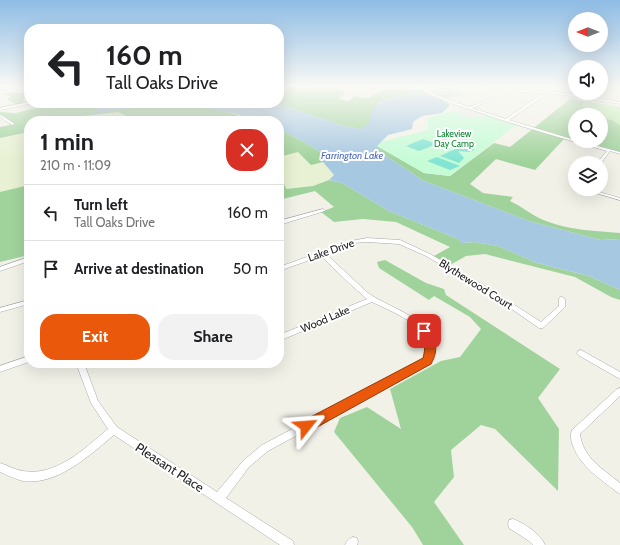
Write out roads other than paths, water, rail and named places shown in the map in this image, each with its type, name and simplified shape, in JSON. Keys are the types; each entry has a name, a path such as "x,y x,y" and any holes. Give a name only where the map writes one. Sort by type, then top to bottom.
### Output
{"street":[{"path":"479,111 568,139"},
{"path":"506,121 519,111"},
{"path":"1,118 13,124"},
{"path":"601,148 620,153"},
{"path":"604,156 609,150"},
{"path":"608,196 620,199"},
{"path":"284,222 323,210"},
{"name":"Lake Drive","path":"284,267 353,242 367,240 400,242 408,246"},
{"name":"Blythewood Court","path":"408,246 428,255 483,286 541,326 562,307 562,299"},
{"path":"219,498 246,464 265,448 427,361 431,350 430,340 424,331 412,321 372,299 322,253"},
{"path":"0,269 24,261"},
{"name":"Wood Lake","path":"284,336 372,299"},
{"path":"0,310 24,303"},
{"path":"582,353 620,376"},
{"path":"0,369 24,361"},
{"name":"Pleasant Place","path":"82,368 95,403 114,430 289,545"},
{"path":"620,391 575,433 576,444 582,456 620,489"},
{"path":"0,467 22,476 45,475 65,467 76,460 114,430"},
{"path":"513,524 533,537 540,545"}],"water":[{"path":"94,111 107,111 90,114"},
{"name":"Farrington Lake","path":"224,111 300,111 344,126 360,129 370,123 371,111 444,111 442,113 422,116 413,122 412,129 388,135 377,146 380,152 424,181 532,222 601,240 620,239 620,290 589,276 537,263 498,246 475,242 461,243 458,239 389,211 342,183 329,180 334,175 323,162 322,153 284,132 284,116 241,116"}],"park label":[{"name":"Lakeview Day Camp","path":"454,140"}]}
